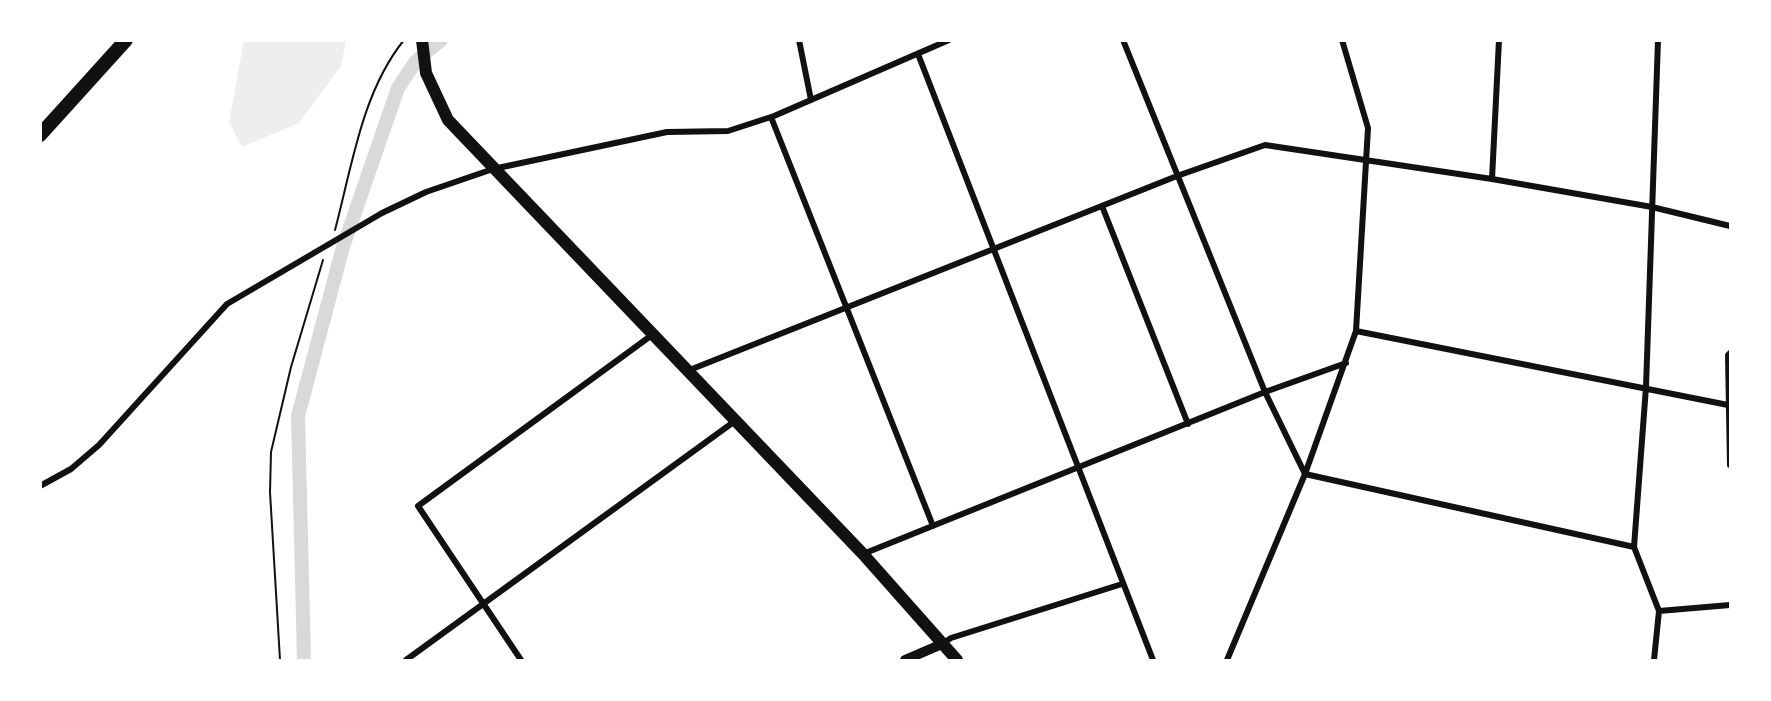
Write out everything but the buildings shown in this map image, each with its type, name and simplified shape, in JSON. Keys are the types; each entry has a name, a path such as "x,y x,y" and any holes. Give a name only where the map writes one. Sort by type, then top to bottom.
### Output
{"highway":[{"path":"40,135 126,40"}],"main road":[{"path":"422,40 426,73 448,120 863,554 957,660"}],"street":[{"path":"800,40 811,100"},
{"path":"40,486 71,469 99,445 227,304 382,213 426,192 493,169 667,132 728,131 771,117 949,40"},
{"path":"1123,40 1265,392 1305,474"},
{"path":"1227,660 1305,474 1356,331 1368,159 1368,128 1342,40"},
{"path":"1492,179 1498,40"},
{"path":"1654,660 1659,611 1634,548 1646,387 1658,40"},
{"path":"918,54 1153,660"},
{"path":"771,117 933,526"},
{"path":"687,371 1177,176 1265,145 1492,179 1652,207 1731,226"},
{"path":"1102,206 1188,424"},
{"path":"1356,331 1728,405"},
{"path":"520,660 481,605 418,506 651,334"},
{"path":"1731,353 1728,355 1731,465"},
{"path":"863,554 1265,392 1346,363"},
{"path":"406,660 735,421"},
{"path":"1305,474 1634,548"},
{"path":"905,660 951,638 1122,584"},
{"path":"1659,611 1731,604"}],"path":[{"path":"280,660 270,492 271,452 318,271 335,241 366,113 385,67 404,40"}],"shaded area":[{"path":"244,41 346,41 341,66 299,123 242,147 229,122"}],"waterway":[{"path":"304,660 298,416 343,247 398,88 416,61 441,40"}]}
